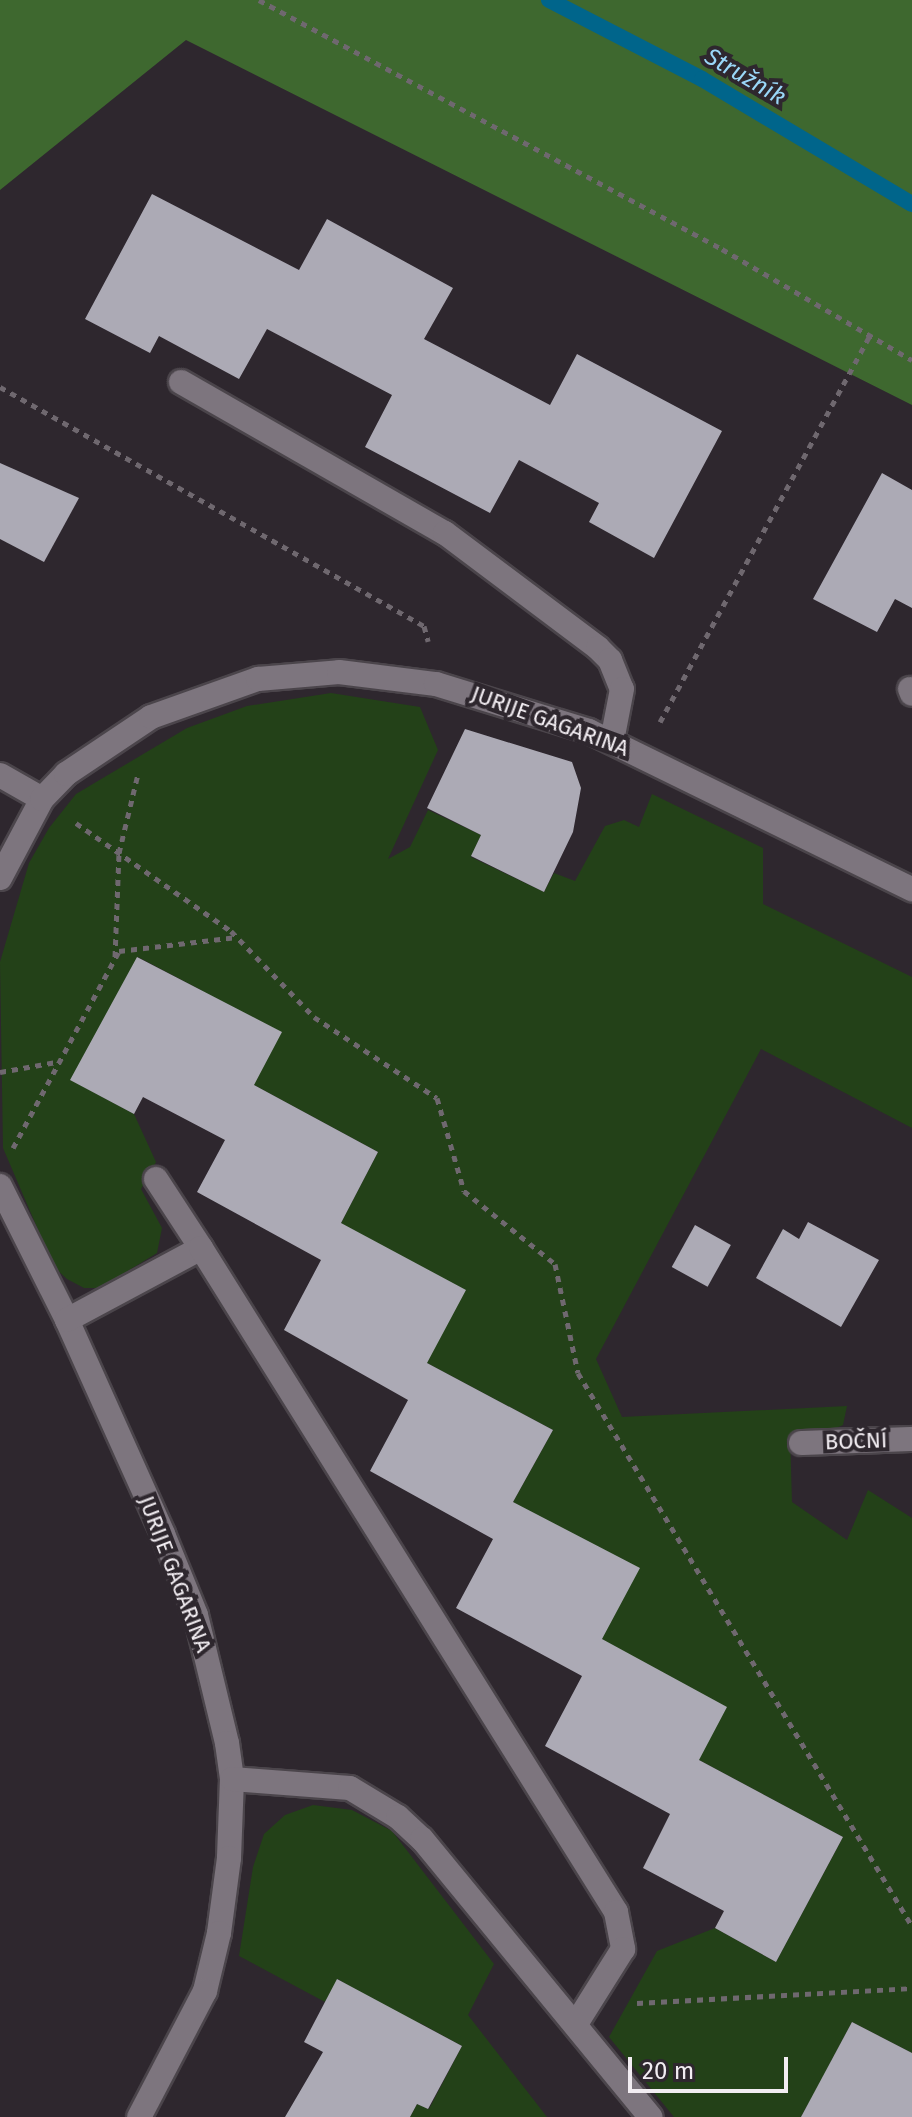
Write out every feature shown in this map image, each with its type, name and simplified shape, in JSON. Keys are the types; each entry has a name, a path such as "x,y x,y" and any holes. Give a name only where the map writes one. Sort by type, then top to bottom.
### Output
{"street":[{"path":"181,382 445,533 598,648 610,660 622,689 612,741"},
{"name":"JURIJE GAGARINA","path":"0,878 42,799 66,774 151,717 225,687 295,673 436,684 527,708 643,755 912,889"},
{"path":"0,775 42,799"},
{"path":"156,1179 616,1912 623,1949 580,2029"},
{"name":"JURIJE GAGARINA","path":"0,1186 67,1320 196,1615 232,1779 225,1888 205,1991 139,2117"},
{"path":"67,1320 201,1248"},
{"name":"BOČNÍ","path":"801,1443 912,1439"},
{"path":"232,1779 350,1788 398,1817 422,1839 650,2117"}],"path":[{"path":"259,0 722,249 912,360"},
{"path":"643,755 870,335"},
{"path":"0,387 424,626 436,684"},
{"path":"115,958 119,853 151,717"},
{"path":"42,799 237,937 314,1017 437,1098 464,1191 555,1264 578,1373 912,1926"},
{"path":"7,1160 119,951 237,937"},
{"path":"0,1072 57,1062"},
{"path":"580,2029 627,2004 912,1988"}],"green space":[{"path":"0,0 912,0 912,405 186,40 0,190"},
{"path":"331,693 420,707 438,750 388,859 410,847 428,810 481,835 471,857 544,892 554,873 575,881 605,826 624,820 639,827 652,794 763,848 763,904 912,977 912,1128 761,1049 596,1359 622,1417 847,1406 843,1425 825,1433 790,1434 792,1502 847,1540 868,1490 912,1518 912,2053 852,2022 829,2065 815,2107 808,2104 801,2117 674,2117 609,2037 657,1951 715,1928 776,1962 843,1837 699,1760 602,1639 513,1502 553,1430 427,1363 341,1223 378,1152 254,1085 201,990 138,957 71,1080 134,1114 156,1162 141,1189 162,1228 157,1253 100,1288 84,1288 67,1279 54,1267 3,1148 0,962 29,863 49,828 76,794 187,728 247,706"},
{"path":"313,1805 352,1810 392,1831 494,1964 468,2015 547,2117 410,2117 417,2104 429,2109 462,2046 420,2023 416,2029 338,1979 325,2002 239,1956 253,1867 264,1834 285,1815"}],"building":[{"path":"152,194 299,270 327,219 453,288 424,339 550,405 577,354 722,431 654,558 589,522 599,503 519,460 490,513 365,447 392,395 267,329 239,379 159,336 150,353 85,319"},
{"path":"0,463 79,498 44,562 0,539"},
{"path":"882,473 912,490 912,608 895,599 877,632 813,599"},
{"path":"465,729 572,762 581,788 573,832 544,892 471,856 481,835 427,808"},
{"path":"137,957 282,1032 254,1085 378,1152 341,1223 466,1290 427,1363 553,1430 513,1502 640,1568 602,1639 727,1707 699,1760 843,1837 776,1962 715,1928 724,1911 643,1868 670,1814 545,1746 582,1676 456,1608 493,1539 370,1471 408,1400 284,1330 321,1260 197,1192 225,1140 143,1097 134,1114 70,1080"},
{"path":"808,1222 879,1260 841,1327 756,1278 783,1229 799,1239"},
{"path":"695,1225 731,1245 708,1287 672,1267"},
{"path":"337,1979 462,2046 428,2109 417,2104 410,2117 285,2117 323,2052 304,2042"},
{"path":"852,2022 912,2053 912,2117 801,2117"}],"waterway":[{"name":"Stružník","path":"549,0 702,79 912,204"}]}
